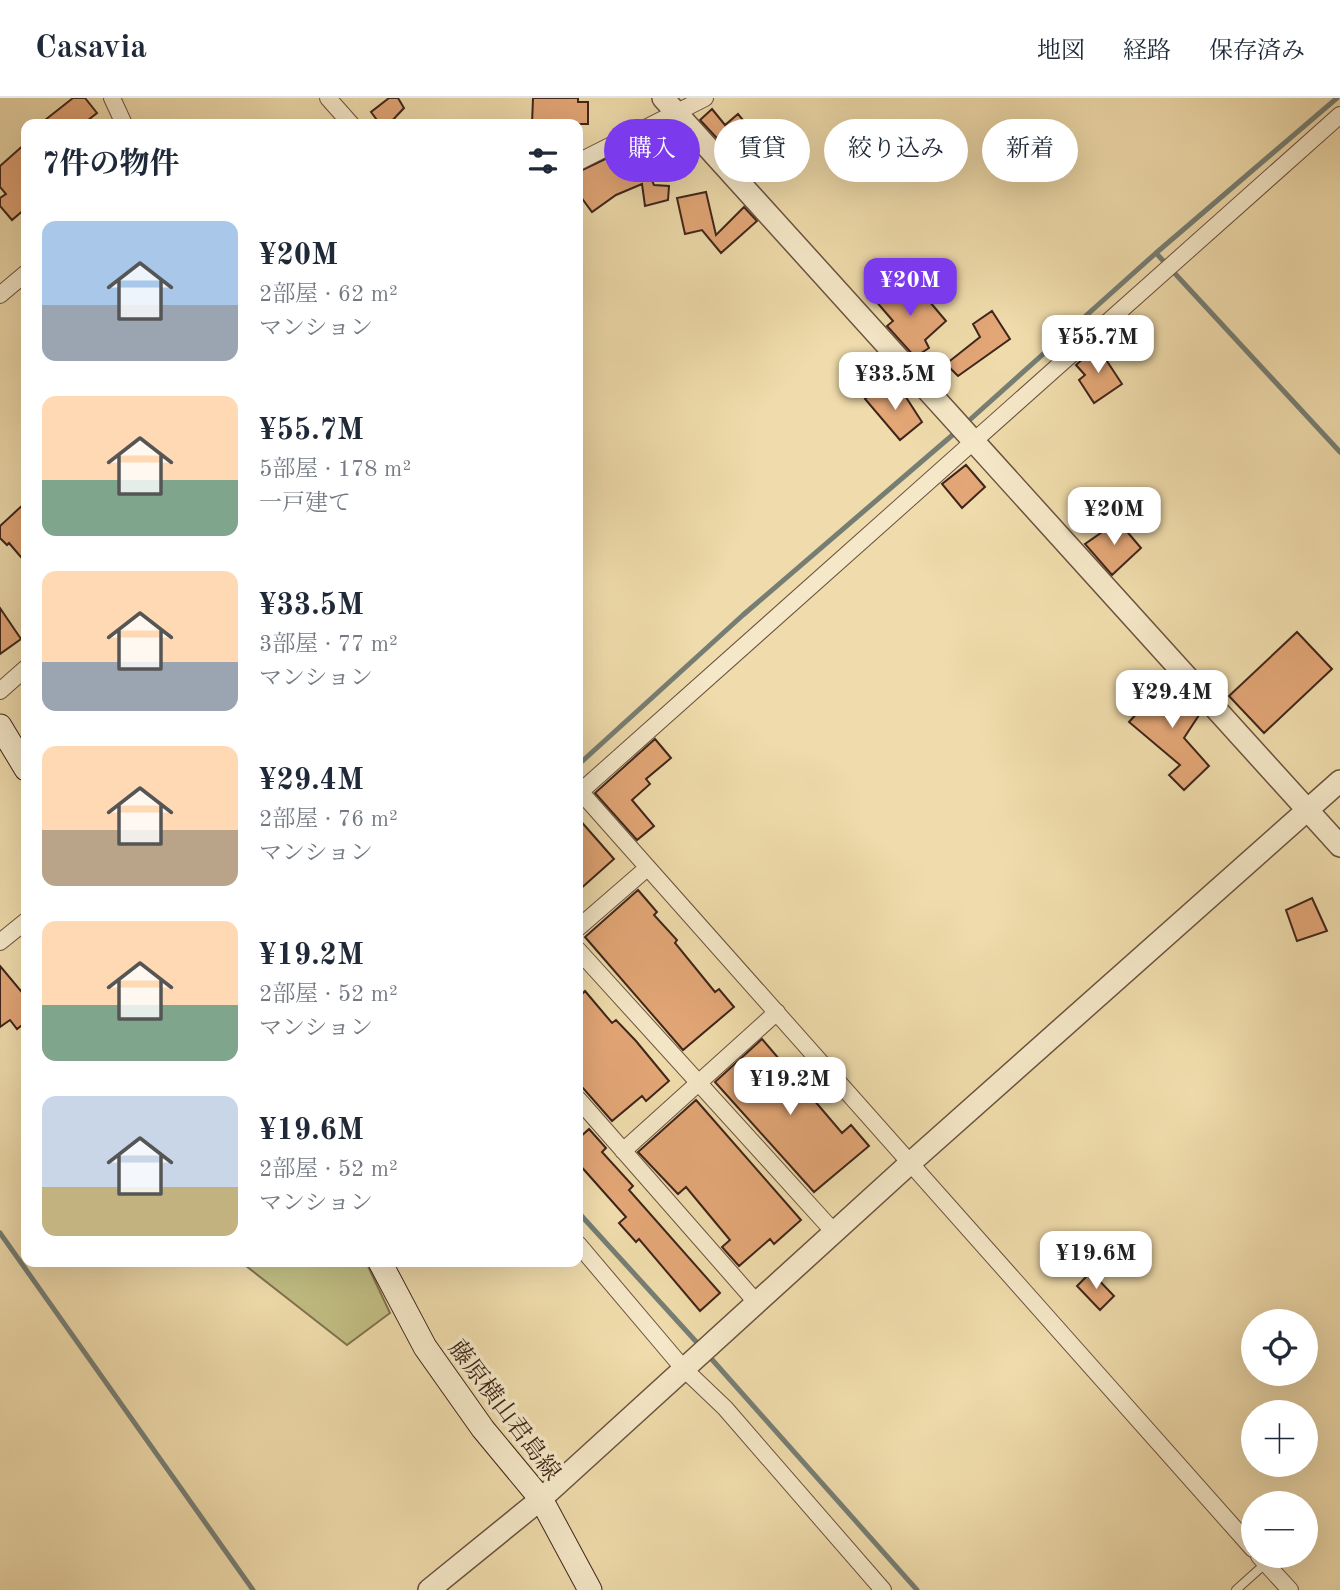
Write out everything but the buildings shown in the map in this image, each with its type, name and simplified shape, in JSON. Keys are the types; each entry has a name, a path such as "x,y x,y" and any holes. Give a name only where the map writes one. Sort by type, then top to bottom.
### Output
{"main road":[{"path":"0,726 21,761"},
{"name":"藤原横山君島線","path":"383,1267 425,1347 483,1429 541,1499 590,1590"}],"street":[{"path":"112,98 122,119"},
{"path":"328,98 347,119"},
{"path":"583,159 669,107 705,98"},
{"path":"669,107 1340,846"},
{"path":"583,787 1340,116"},
{"path":"0,295 21,277"},
{"path":"0,691 21,672"},
{"path":"429,1590 541,1499 908,1165 1340,781"},
{"path":"583,796 777,1012 908,1165 1241,1536"},
{"path":"583,924 646,869"},
{"path":"0,942 21,925"},
{"path":"583,956 834,1232"},
{"path":"623,1151 777,1012"},
{"path":"583,1105 756,1302"},
{"path":"583,1250 683,1368 725,1408 883,1590"},
{"path":"1271,1568 1290,1590"}],"lane":[{"path":"1236,1590 1255,1568"}],"shaded area":[{"path":"247,1267 368,1267 390,1313 347,1345"}],"waterway":[{"path":"1337,98 1156,253 1340,452"},
{"path":"964,425 1156,253"},
{"path":"583,760 743,615 956,432"},
{"path":"583,1217 701,1347"},
{"path":"0,1233 21,1263"},
{"path":"24,1267 253,1590"},
{"path":"708,1355 917,1590"}]}
